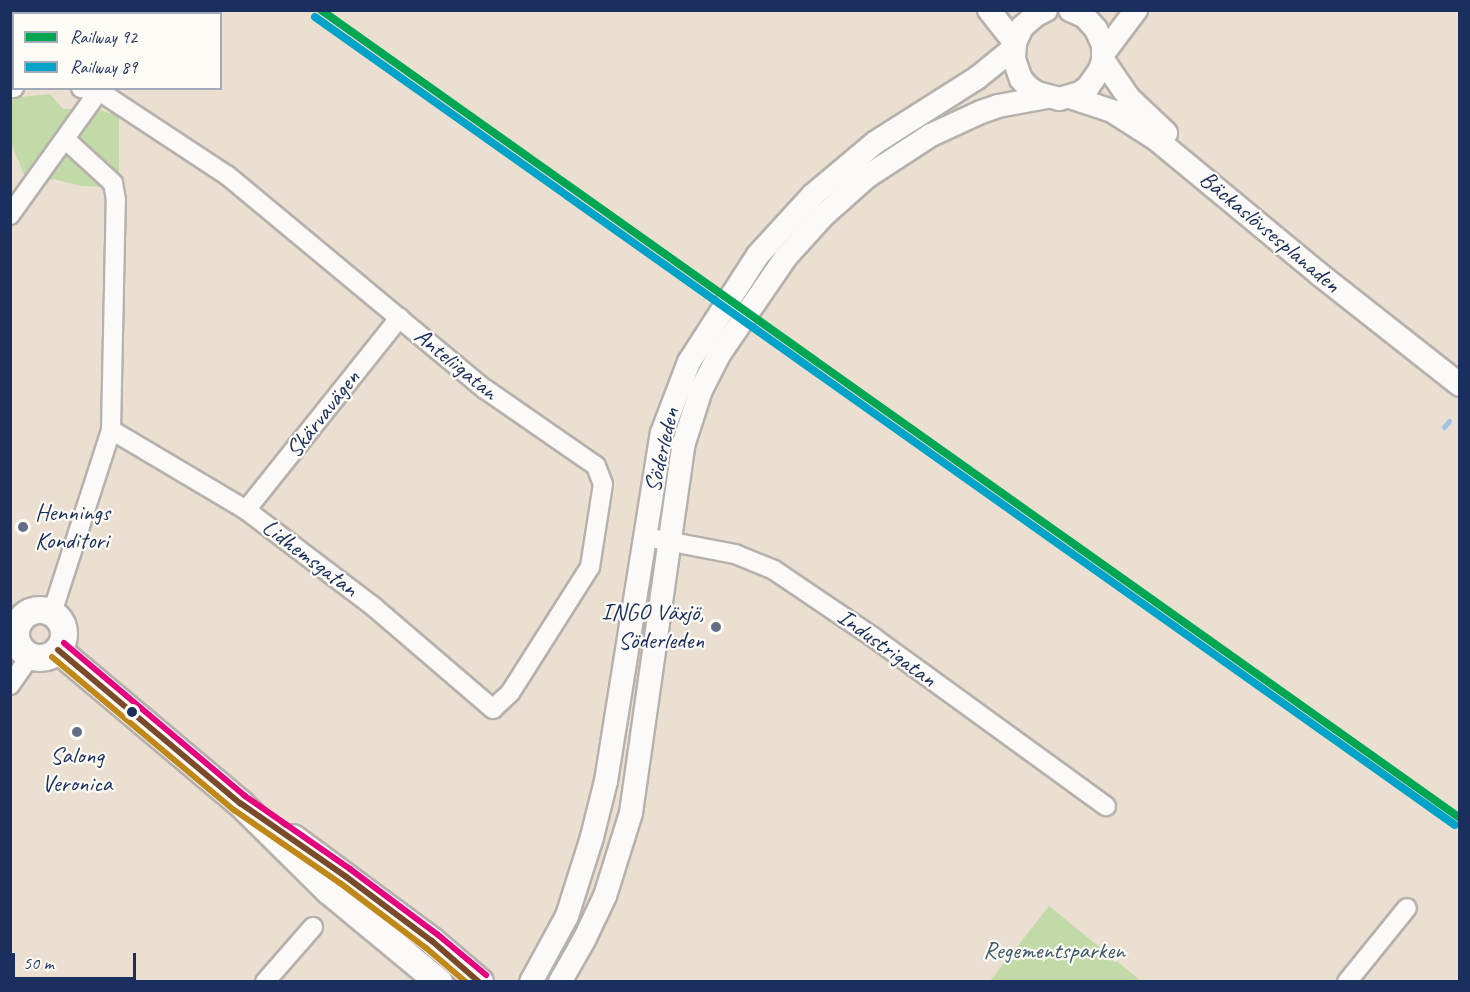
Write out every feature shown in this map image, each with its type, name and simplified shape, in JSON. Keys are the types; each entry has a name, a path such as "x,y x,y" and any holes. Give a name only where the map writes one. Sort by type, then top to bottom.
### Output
{"main road":[{"path":"35,610 52,613 59,618 64,630 64,637 58,650 44,658 30,656 24,652 16,639 16,614 35,610"},
{"path":"58,650 240,803 329,891 439,981"},
{"path":"240,803 274,824 415,928 480,981"}],"street":[{"path":"989,10 1014,45 1016,69 1028,87"},
{"path":"1077,13 1095,16 1107,10"},
{"path":"1070,97 1080,93 1095,79 1103,57 1136,10"},
{"name":"Söderleden","path":"531,981 567,916 592,837 606,781 662,433 678,387 698,345 758,255 813,195 855,158 894,129 977,78 1014,45 1022,27 1044,11"},
{"path":"1077,13 1096,29 1103,57"},
{"name":"Bäckaslövsesplanaden","path":"1103,57 1130,98 1171,137 1383,310 1460,368"},
{"name":"Söderleden","path":"560,981 584,940 604,896 631,813 677,475 688,426 709,372 770,277 824,216 868,176 931,135 975,100 1009,88 1028,87 1047,97"},
{"path":"10,214 65,139 94,90"},
{"name":"Anteliigatan","path":"94,90 228,176 494,396 596,466 603,484 590,567 510,693 493,709"},
{"name":"Söderleden","path":"931,135 998,106 1047,97 1070,97"},
{"name":"Bäckaslövsesplanaden","path":"1070,97 1112,111 1156,139 1327,281 1460,385"},
{"path":"52,613 111,430 117,200 113,183 65,139"},
{"name":"Skärvavägen","path":"246,510 399,318"},
{"name":"Lidhemsgatan","path":"111,430 246,510 374,607 493,709"},
{"name":"Industrigatan","path":"646,537 735,554 774,570 873,637 1106,806"},
{"path":"10,685 30,656"},
{"path":"1347,981 1407,908"},
{"path":"265,981 313,927"}],"green space":[{"path":"50,94 63,109 96,109 119,116 119,178 105,187 81,186 54,179 28,184 11,143 10,98"},
{"name":"Regementsparken","path":"1049,906 1141,981 990,981"}],"waterway":[{"path":"1444,427 1449,421"}],"rail line":[{"name":"92","path":"321,10 1460,818"},
{"name":"89","path":"315,17 1455,825"}],"transit line":[{"path":"64,643 245,796 350,869 437,934 486,975"},
{"path":"58,650 240,803 345,876 432,941 479,982"},
{"path":"52,657 234,810 340,883 426,948 466,982"}],"place":[{"name":"Hennings Konditori","path":"23,527"},
{"name":"INGO Växjö, Söderleden","path":"716,627"},
{"name":"Salong Veronica","path":"77,732"}]}
